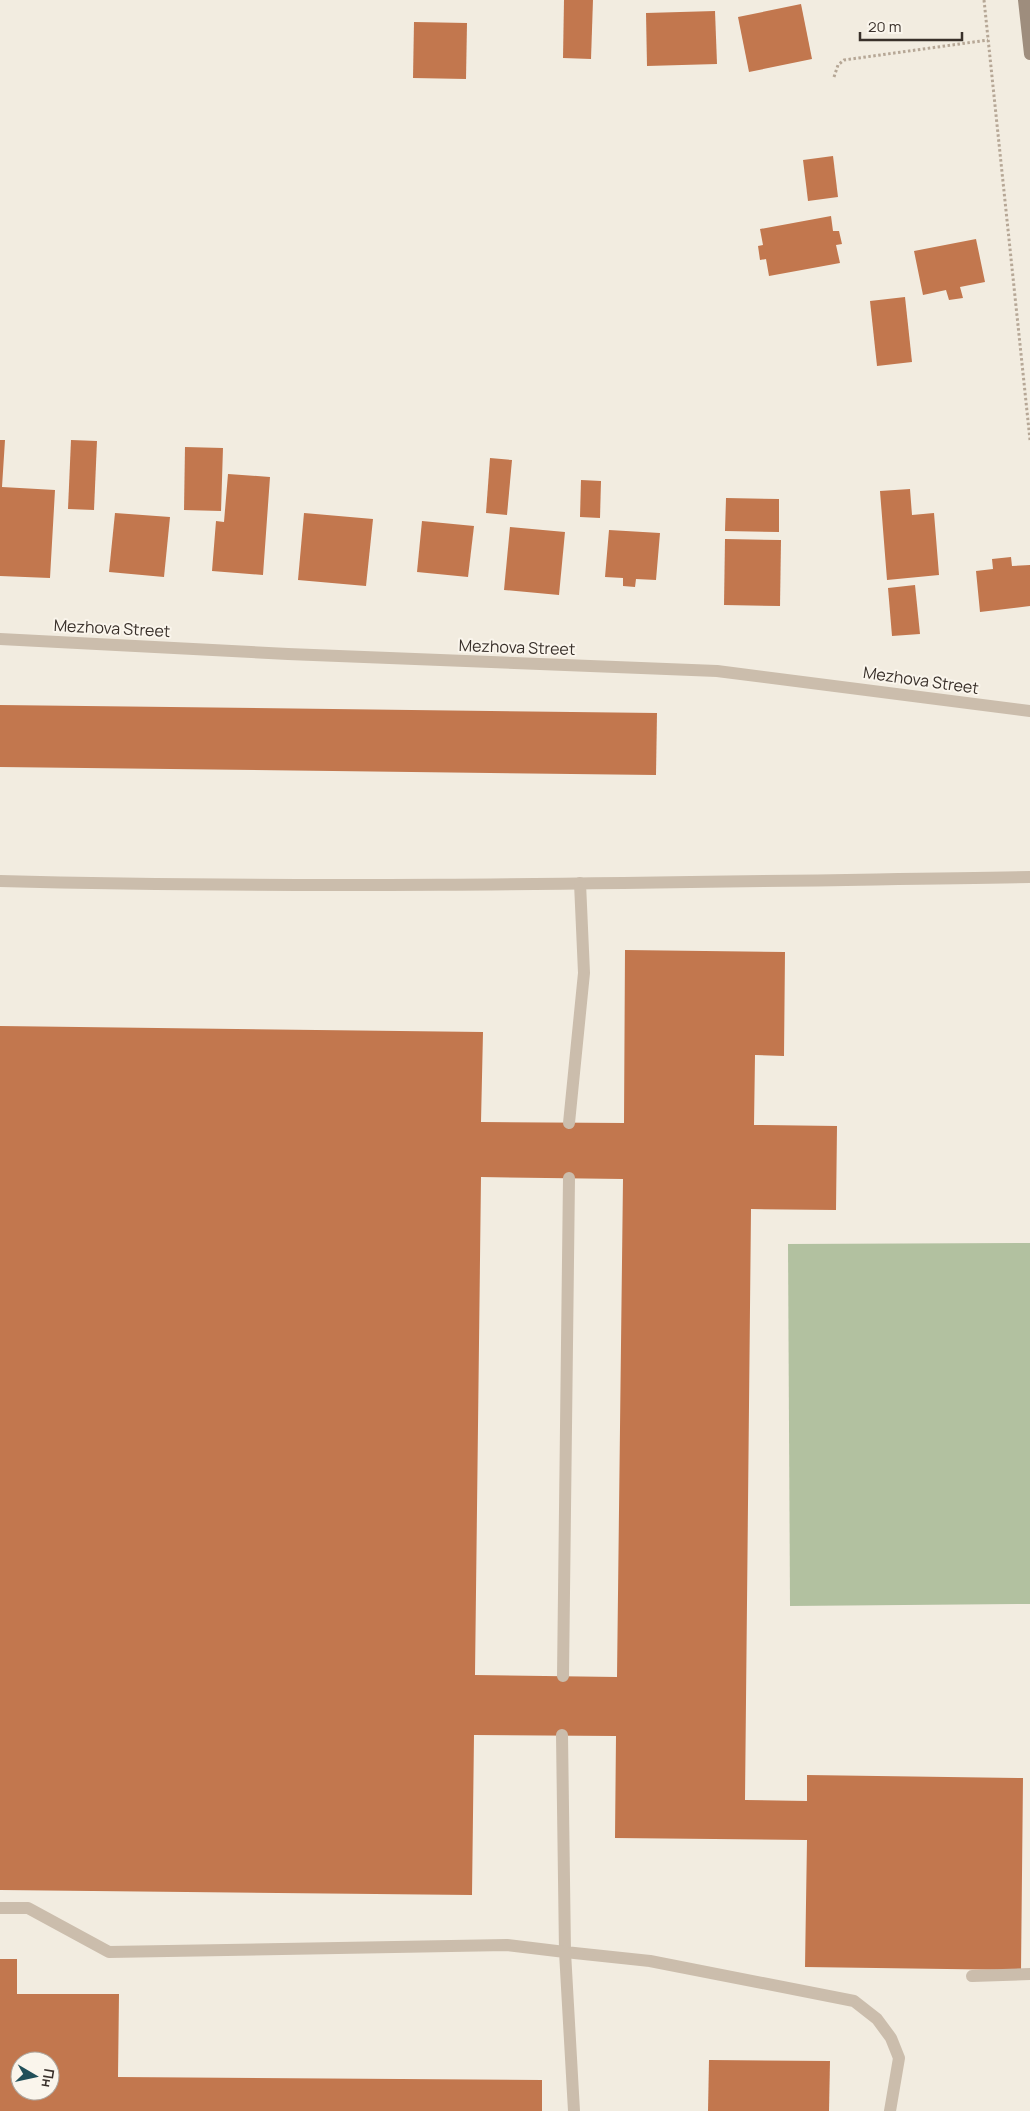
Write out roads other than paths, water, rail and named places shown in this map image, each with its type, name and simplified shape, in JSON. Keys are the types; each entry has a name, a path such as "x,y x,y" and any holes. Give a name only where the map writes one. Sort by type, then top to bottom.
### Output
{"street":[{"path":"1024,0 1030,54"},
{"name":"Mezhova Street","path":"0,639 288,654 717,671 1030,711"},
{"path":"0,881 106,884 469,886 1030,877"},
{"path":"569,1123 584,972 580,883"},
{"path":"563,1676 568,1178"},
{"path":"562,1735 566,1952 574,2111"},
{"path":"0,1908 28,1908 109,1952 507,1945 650,1961 854,2002 877,2019 891,2038 899,2058 890,2111"},
{"path":"972,1976 1030,1974"}]}
